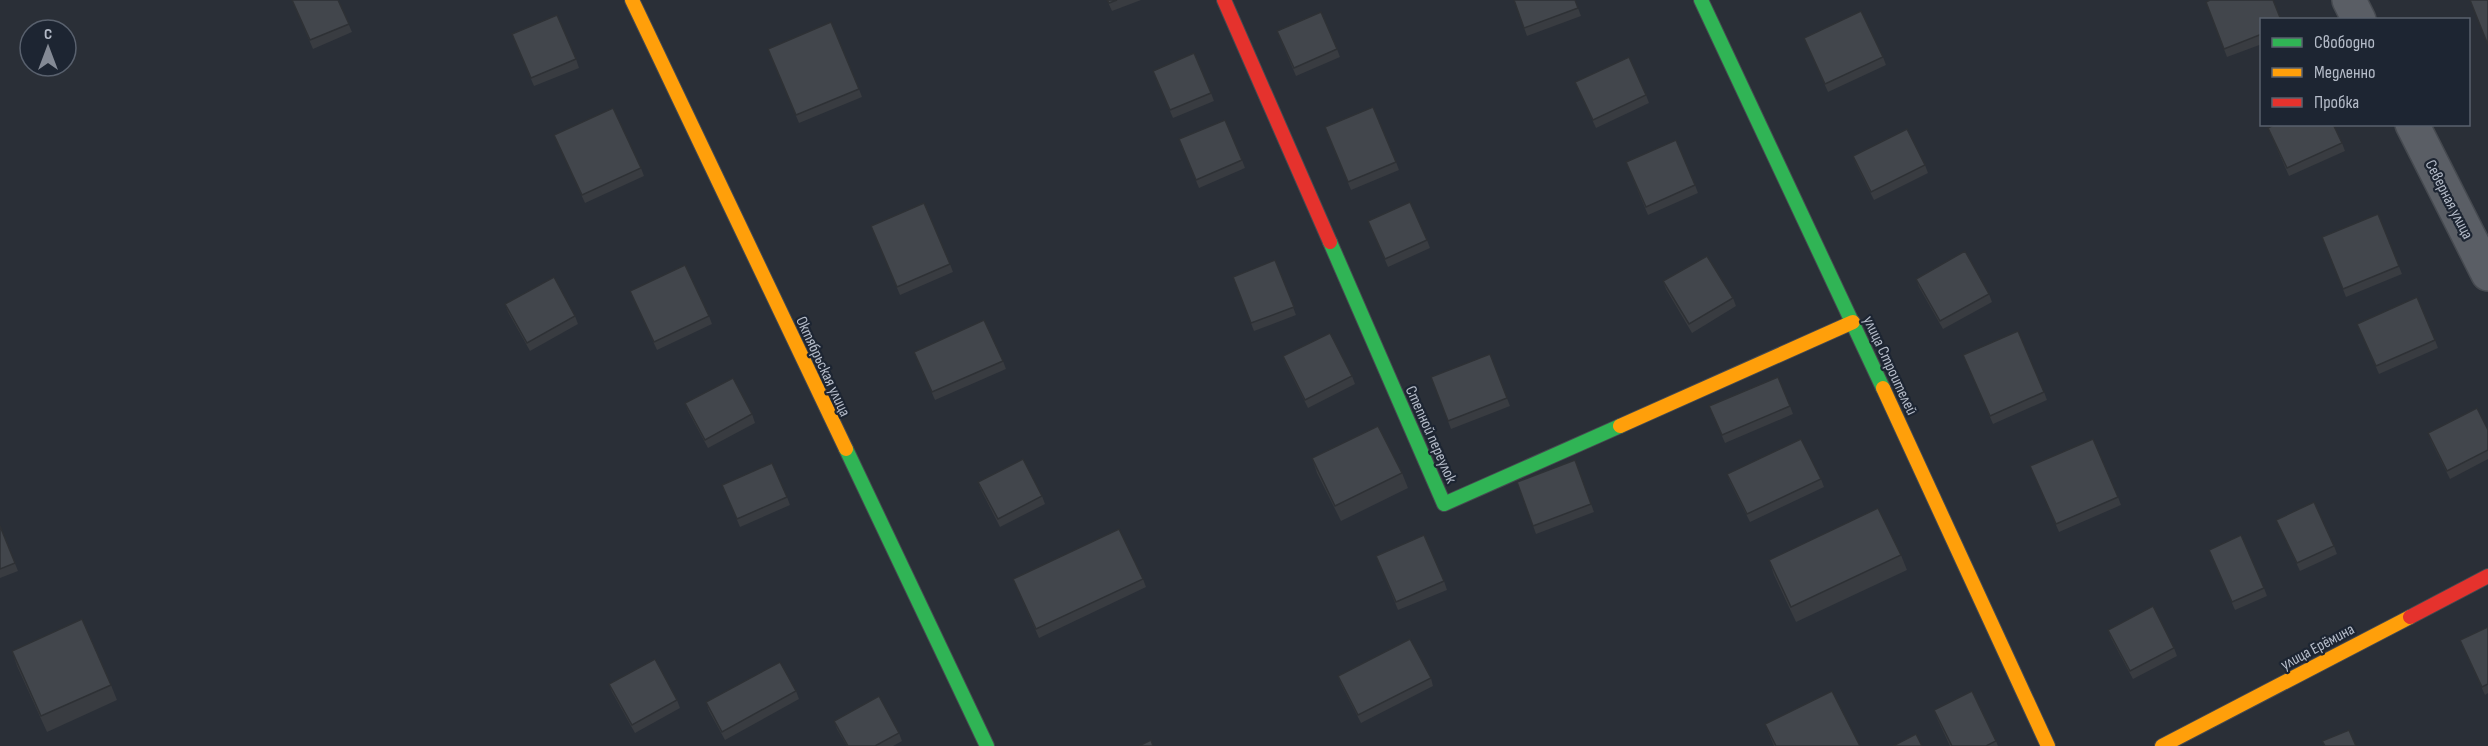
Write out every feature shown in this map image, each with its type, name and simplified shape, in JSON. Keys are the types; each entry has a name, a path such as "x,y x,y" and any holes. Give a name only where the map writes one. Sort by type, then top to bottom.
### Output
{"street":[{"name":"Октябрьская улица","path":"632,0 987,746"},
{"name":"Степной переулок","path":"1224,0 1444,504 1853,322"},
{"name":"улица Строителей","path":"1701,0 1853,322 2048,746"},
{"path":"2349,0 2358,18"},
{"name":"Северная улица","path":"2413,126 2488,274"},
{"name":"улица Ерёмина","path":"2162,746 2488,576"}],"building":[{"path":"292,0 338,0 349,24 310,40"},
{"path":"1514,0 1575,0 1578,8 1524,28"},
{"path":"2210,0 2273,0 2280,18 2260,18 2260,35 2224,49 2206,2"},
{"path":"2470,0 2488,0 2488,45"},
{"path":"1861,11 1883,57 1825,84 1804,38"},
{"path":"1321,12 1337,49 1294,68 1277,31"},
{"path":"557,15 576,59 531,78 512,34"},
{"path":"831,22 859,89 796,115 768,49"},
{"path":"1194,53 1211,93 1170,110 1153,71"},
{"path":"1629,57 1646,95 1593,120 1575,82"},
{"path":"1373,107 1396,162 1348,182 1325,127"},
{"path":"613,108 641,168 582,195 554,135"},
{"path":"1225,120 1242,160 1196,180 1179,139"},
{"path":"2272,126 2334,126 2342,143 2287,168 2268,128"},
{"path":"1907,129 1925,165 1871,192 1853,156"},
{"path":"1676,140 1695,185 1646,207 1626,162"},
{"path":"1410,202 1427,240 1385,259 1368,221"},
{"path":"924,203 950,264 897,287 871,226"},
{"path":"2378,214 2399,266 2343,289 2322,237"},
{"path":"1965,251 1989,294 1940,321 1916,279"},
{"path":"1707,256 1733,298 1689,324 1663,281"},
{"path":"1275,260 1294,307 1251,323 1233,277"},
{"path":"685,265 709,316 654,342 630,291"},
{"path":"554,277 575,316 527,343 505,304"},
{"path":"2417,297 2435,340 2376,366 2357,324"},
{"path":"984,320 1003,361 932,392 914,352"},
{"path":"2018,331 2044,392 1990,416 1963,355"},
{"path":"1330,333 1352,376 1305,400 1283,356"},
{"path":"1490,354 1507,398 1448,421 1431,377"},
{"path":"1778,377 1790,406 1722,435 1709,406"},
{"path":"733,378 752,414 705,440 685,403"},
{"path":"2477,408 2488,430 2488,450 2447,471 2428,433"},
{"path":"1378,426 1402,473 1335,506 1312,458"},
{"path":"1801,439 1821,479 1747,514 1727,474"},
{"path":"2093,439 2118,497 2056,524 2030,466"},
{"path":"1023,459 1042,496 998,519 978,482"},
{"path":"1575,460 1591,504 1533,526 1517,482"},
{"path":"772,463 787,497 737,519 722,485"},
{"path":"2314,502 2334,546 2297,563 2276,520"},
{"path":"1878,508 1901,555 1791,607 1769,560"},
{"path":"0,526 15,563 0,569"},
{"path":"1119,529 1143,579 1036,629 1013,579"},
{"path":"1424,535 1444,581 1396,602 1376,556"},
{"path":"2241,535 2264,588 2232,602 2209,550"},
{"path":"2153,606 2174,648 2130,671 2108,630"},
{"path":"82,619 111,685 41,716 12,651"},
{"path":"2488,627 2488,684 2482,687 2460,640"},
{"path":"1410,639 1431,678 1358,715 1338,676"},
{"path":"655,659 677,700 632,725 609,684"},
{"path":"780,662 796,691 722,732 706,702"},
{"path":"1832,691 1860,746 1776,746 1765,724"},
{"path":"1972,691 1996,741 1986,746 1952,746 1934,710"},
{"path":"879,696 899,733 875,746 848,746 834,721"},
{"path":"2349,730 2356,746 2325,746 2322,741"},
{"path":"1916,734 1922,746 1893,746"},
{"path":"1151,740 1153,746 1139,746"}],"traffic: fast":[{"path":"1701,0 1883,388"},
{"path":"1330,242 1444,504 1620,426"},
{"path":"846,449 987,746"}],"traffic: slow":[{"path":"632,0 846,449"},
{"path":"1620,426 1853,322"},
{"path":"1883,388 2048,746"},
{"path":"2162,746 2410,617"}],"traffic: jam":[{"path":"1224,0 1330,242"},
{"path":"2410,617 2488,576"}]}
